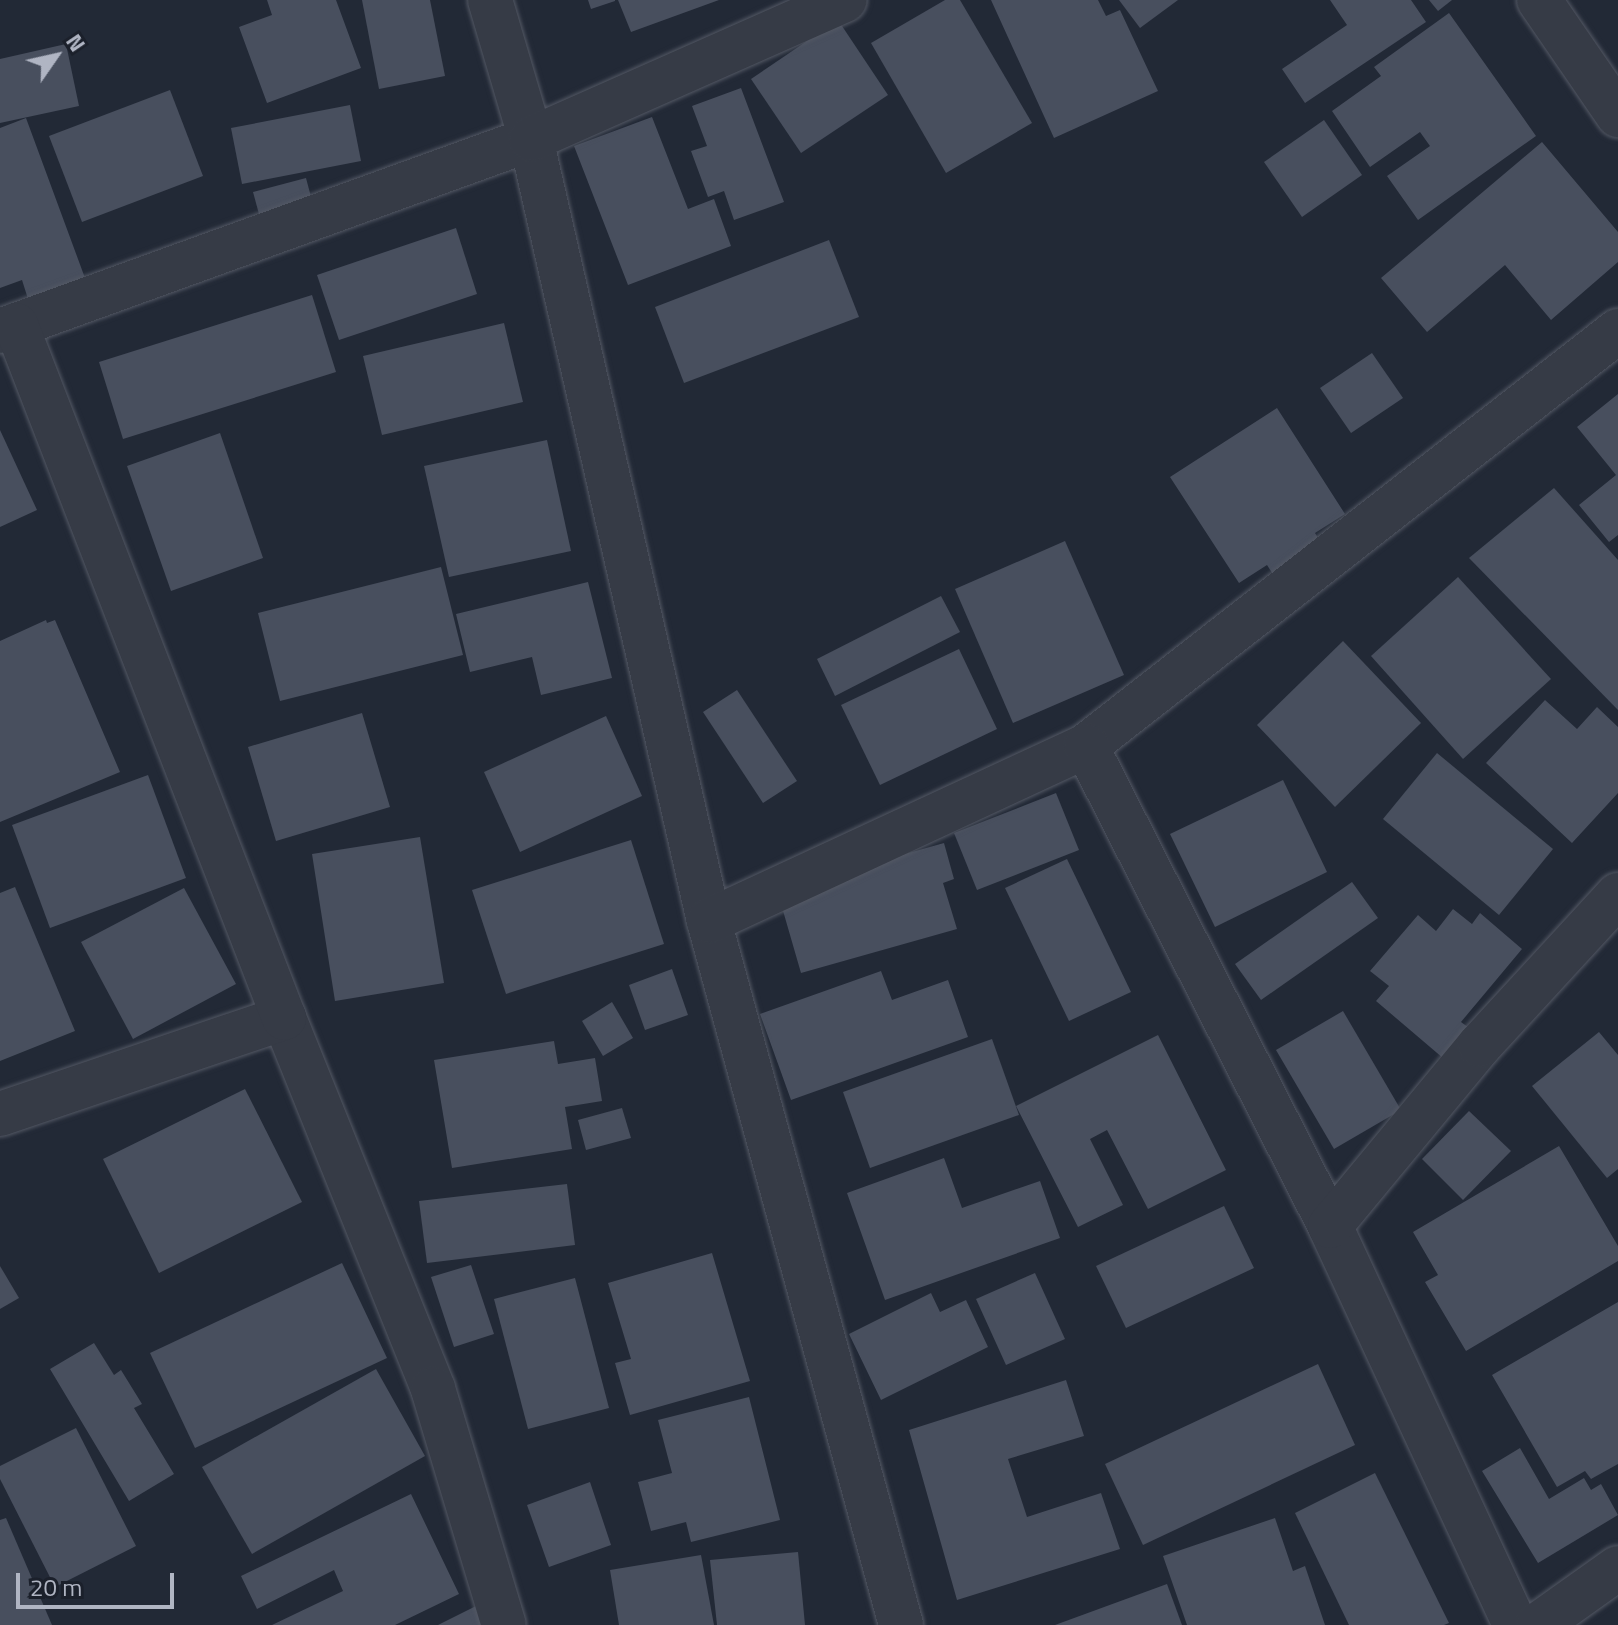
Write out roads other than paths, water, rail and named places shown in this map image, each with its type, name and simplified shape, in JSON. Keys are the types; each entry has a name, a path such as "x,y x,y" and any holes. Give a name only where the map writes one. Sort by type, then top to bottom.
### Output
{"street":[{"path":"490,0 531,139 709,921 901,1625"},
{"path":"504,1625 433,1389 8,328 531,139 845,0"},
{"path":"1539,0 1618,115"},
{"path":"709,921 1086,746 1618,331"},
{"path":"1086,746 1330,1226 1515,1625"},
{"path":"1330,1226 1480,1045 1618,895"},
{"path":"0,1114 284,1018"},
{"path":"1538,1625 1618,1568"}]}
